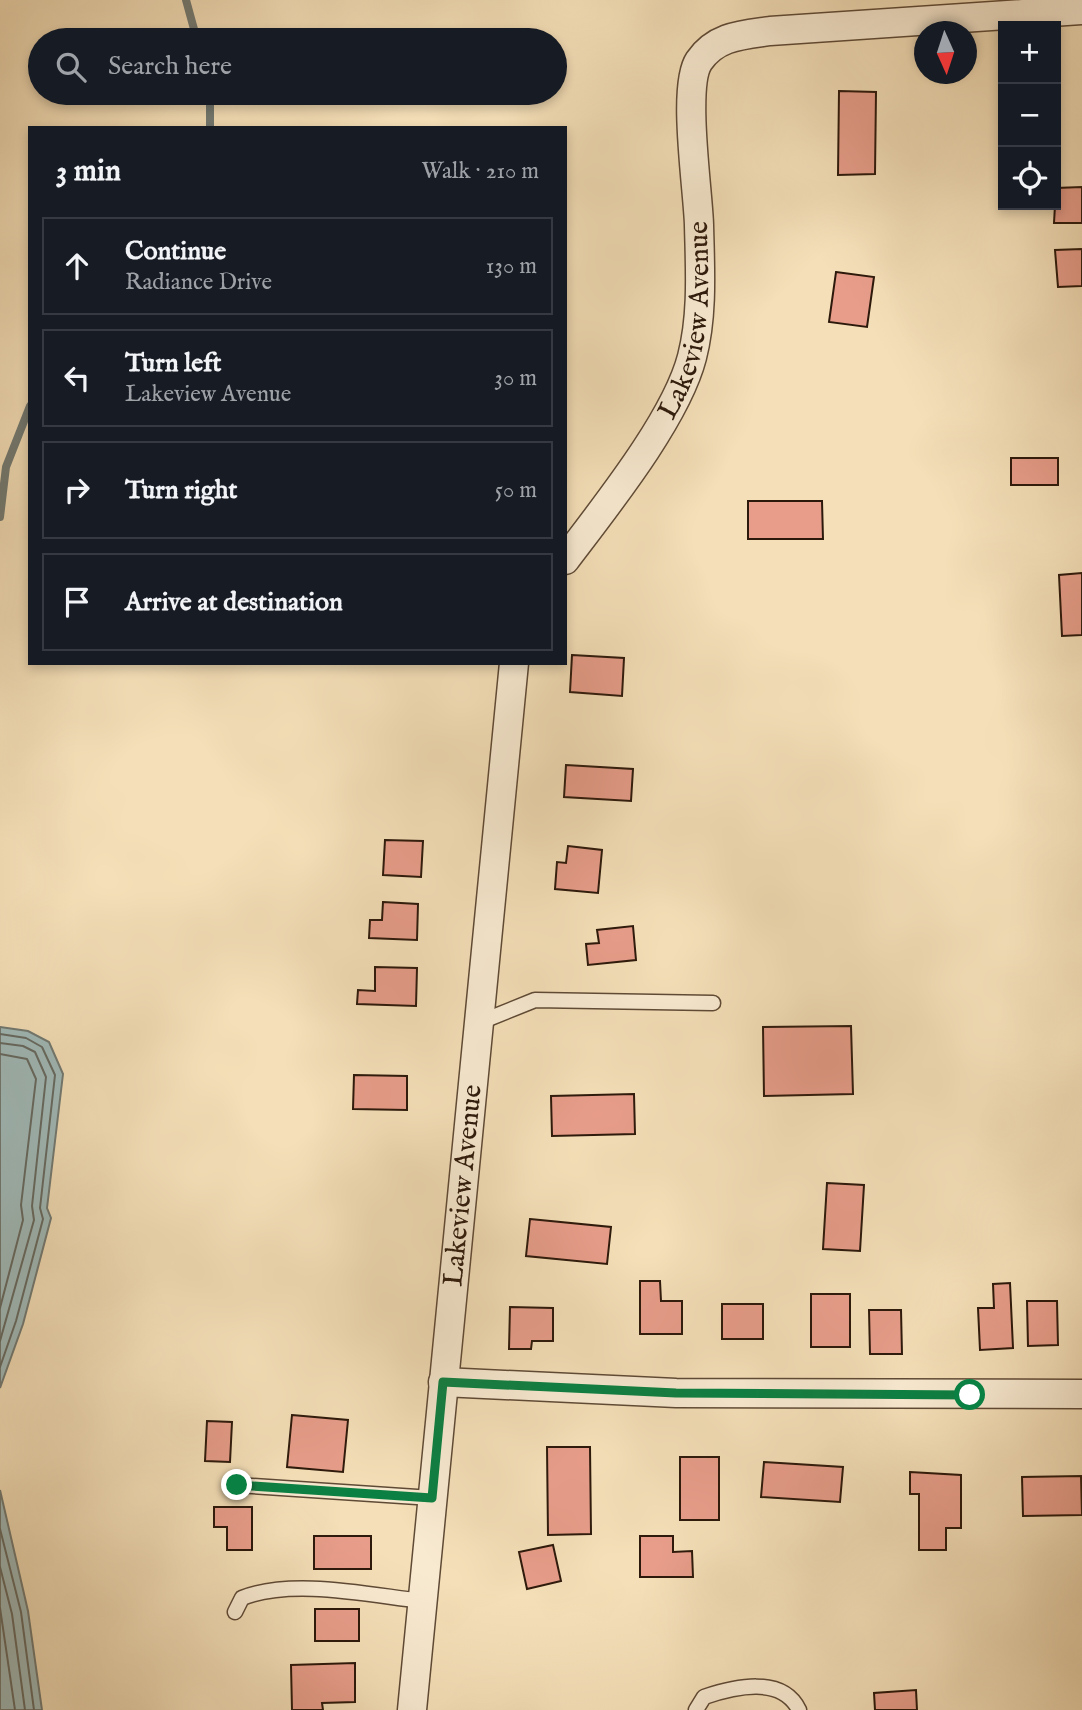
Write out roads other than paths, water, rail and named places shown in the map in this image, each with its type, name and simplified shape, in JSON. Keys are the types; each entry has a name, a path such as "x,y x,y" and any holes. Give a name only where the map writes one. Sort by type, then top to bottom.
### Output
{"street":[{"name":"Lakeview Avenue","path":"567,556 671,410 691,360 699,321 699,223 691,96 696,64 708,49 727,38 770,31 1082,10"},
{"name":"Lakeview Avenue","path":"412,1710 514,665"},
{"path":"443,1382 676,1393 1082,1394"}],"lane":[{"path":"478,1023 535,1000 713,1003"},
{"path":"237,1485 432,1498"},
{"path":"235,1612 243,1598 264,1589 326,1591 422,1601"},
{"path":"696,1710 704,1697 737,1686 775,1689 793,1698 799,1710"}],"water":[{"path":"0,1027 28,1031 49,1042 63,1074 47,1208 51,1218 23,1324 0,1388"},
{"path":"0,1490 28,1611 42,1710 0,1710"}],"waterway":[{"path":"186,0 194,28"},
{"path":"210,105 210,126"},
{"path":"0,517 6,467 28,411"}]}
